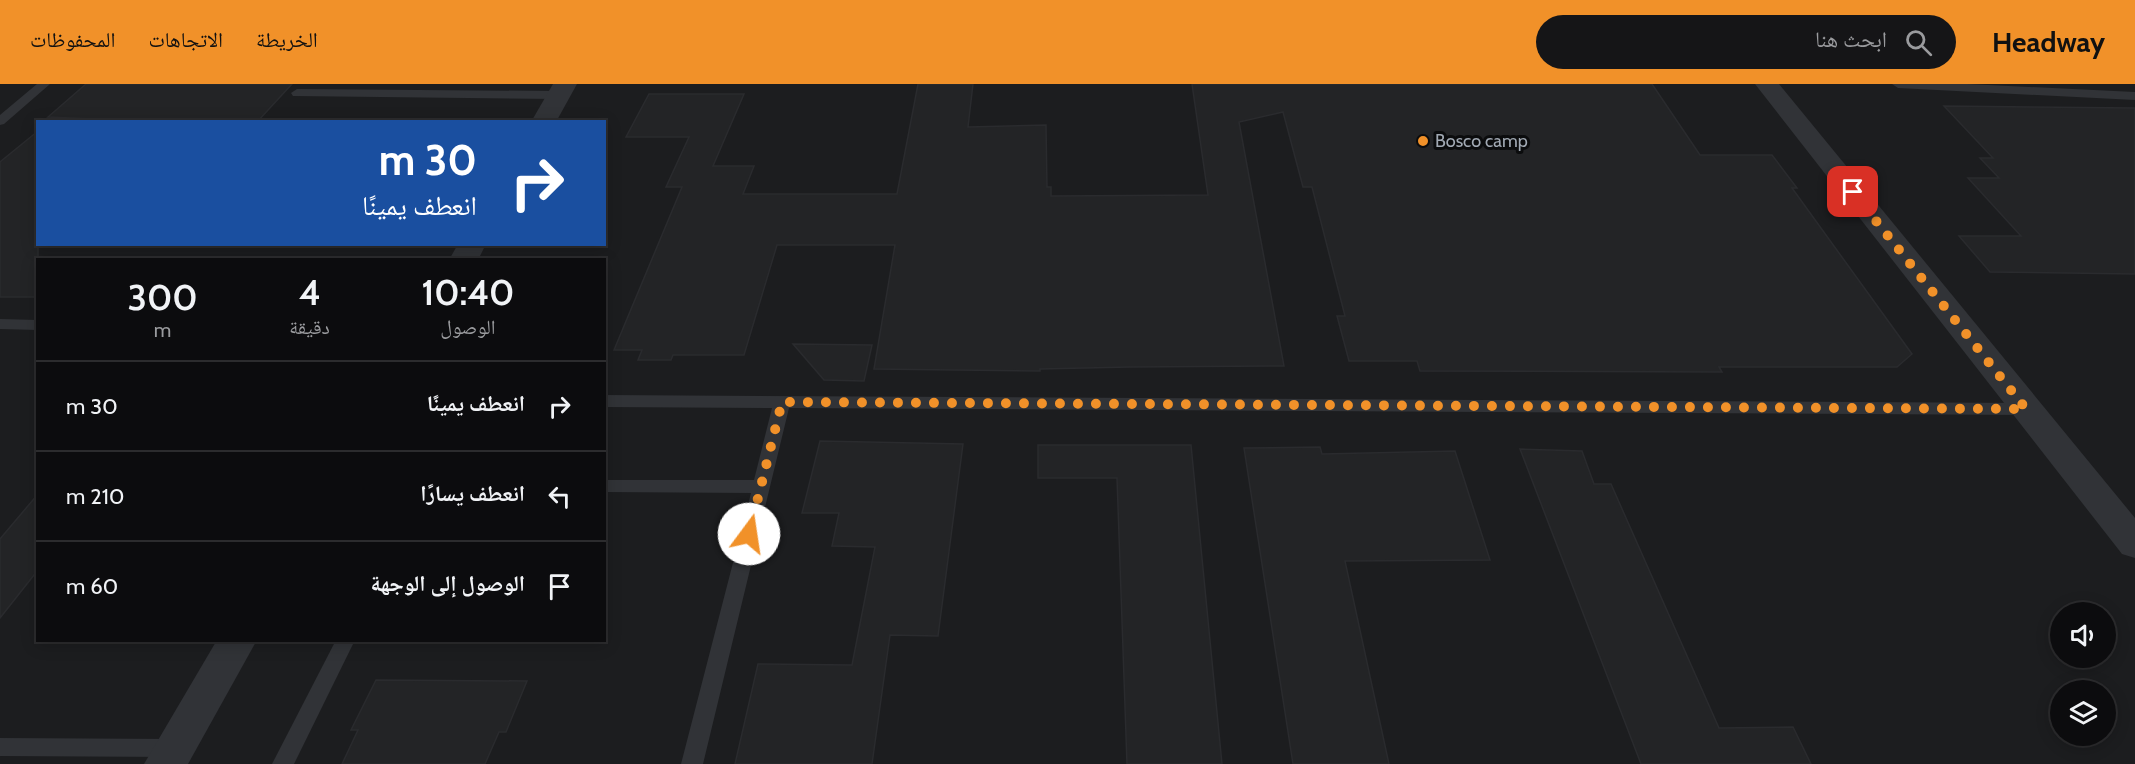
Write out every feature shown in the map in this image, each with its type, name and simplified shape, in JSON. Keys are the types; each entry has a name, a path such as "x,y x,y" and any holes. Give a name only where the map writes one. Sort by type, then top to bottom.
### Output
{"street":[{"path":"1767,84 2135,544"},
{"path":"544,120 562,89"},
{"path":"169,756 237,642"}],"lane":[{"path":"0,120 44,84"},
{"path":"1898,84 2135,96"},
{"path":"2127,84 2135,90"},
{"path":"297,93 562,89"},
{"path":"0,108 15,108"},
{"path":"0,324 36,325"},
{"path":"606,401 2026,409"},
{"path":"692,764 782,402"},
{"path":"606,486 761,487"},
{"path":"283,764 345,642"},
{"path":"0,747 169,756"}],"shaded area":[{"path":"0,84 2135,84 2135,764 0,764"}],"building":[{"path":"86,84 292,84 259,120 116,120 48,117"},
{"path":"918,84 973,84 968,127 1046,125 1047,187 1051,187 1051,196 1208,195 1192,84 1652,84 1700,155 1772,155 1797,188 1792,188 1912,354 1897,367 1719,367 1722,372 1420,371 1417,361 1349,361 1337,316 1345,316 1312,187 1303,187 1283,112 1239,122 1284,366 1130,367 1040,369 1040,371 874,369 895,245 777,245 744,355 673,355 671,360 638,360 642,350 614,350 682,187 666,187 689,137 626,137 649,94 744,94 713,166 754,166 743,194 897,194"},
{"path":"1944,106 2135,108 2135,274 1990,272 1959,236 2021,236 1968,178 1999,178 1980,158 1993,158"},
{"path":"36,133 36,246 38,246 38,258 36,258 36,297 0,297 0,162"},
{"path":"793,344 872,345 864,381 824,380"},
{"path":"820,441 963,444 938,636 890,635 872,764 735,764 758,664 852,665 875,547 832,546 839,513 802,513"},
{"path":"1038,445 1191,445 1222,764 1127,764 1117,478 1038,478"},
{"path":"1320,447 1322,454 1455,451 1490,560 1345,561 1389,764 1293,764 1244,448"},
{"path":"1520,449 1582,451 1594,484 1611,484 1719,728 1793,727 1811,764 1641,764"},
{"path":"36,496 36,573 0,618 0,539"},
{"path":"376,680 527,681 506,732 499,732 485,764 342,764 358,730 351,730"}],"place":[{"name":"Bosco camp","path":"1423,141"}],"route":[{"path":"749,534 782,402 2026,409 1853,192"}]}
